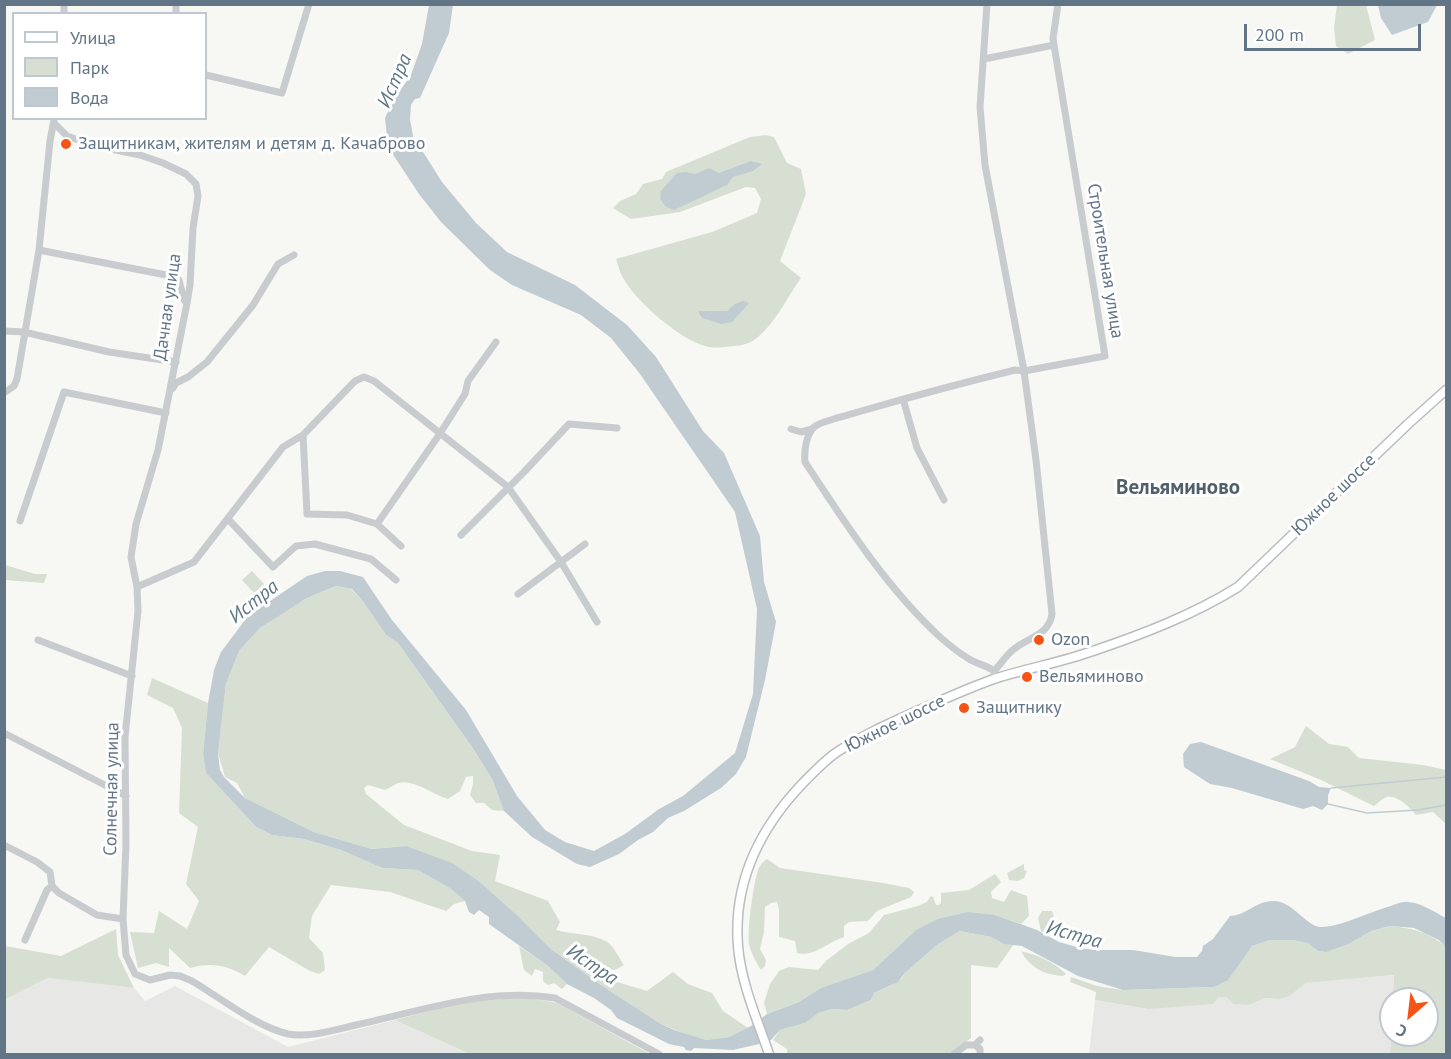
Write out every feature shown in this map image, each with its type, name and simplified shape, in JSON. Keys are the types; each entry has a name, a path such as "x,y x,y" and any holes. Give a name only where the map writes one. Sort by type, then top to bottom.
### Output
{"main road":[{"name":"Южное шоссе","path":"769,1054 741,966 738,946 739,902 753,853 791,795 819,767 856,740 995,675 1090,652 1141,634 1207,606 1238,587 1446,390"}],"street":[{"path":"207,75 282,93 309,4"},
{"path":"812,429 804,450 805,462 857,540 916,613 940,637 970,660 988,666 995,675 1016,647 1046,630 1051,622 1052,614 1036,459 1024,371 985,165 980,108 987,4"},
{"path":"984,59 1054,45 1058,4"},
{"name":"Строительная улица","path":"1024,371 1105,356 1054,45"},
{"path":"4,393 14,386 17,379 39,250 54,121"},
{"name":"Дачная улица","path":"54,121 67,136 163,163 186,174 196,184 198,196 187,303 158,450 136,524 132,557 137,587"},
{"path":"39,250 171,276 179,280 184,300 187,303"},
{"path":"171,390 176,383 207,362 253,305 278,264 294,255"},
{"path":"4,331 24,332 109,352 176,362"},
{"path":"377,524 439,435 465,394 468,381 496,342"},
{"path":"791,429 801,432 903,399 1015,370 1024,371"},
{"path":"137,587 194,562 283,447 303,435 356,381 364,377 374,381 508,488 561,562 597,622"},
{"path":"20,521 64,392 166,413"},
{"path":"903,399 917,448 944,500"},
{"path":"461,535 569,424 617,428"},
{"path":"303,435 307,514 347,514 377,524 402,546"},
{"path":"228,519 273,567 296,546 315,544 371,559 396,580"},
{"path":"518,594 585,544"},
{"name":"Солнечная улица","path":"137,587 138,611 125,737 126,844 123,919 126,955 130,966 141,978 150,980 170,975 180,976 265,1026 302,1035 383,1019 451,1002 476,998 536,995 555,998 659,1054"},
{"path":"38,640 132,676"},
{"path":"4,733 126,796"},
{"path":"4,845 37,862 50,872 52,886 74,903 97,915 123,919"},
{"path":"25,940 47,890 52,886"},
{"path":"954,1054 978,1042 980,1054"}],"shaded area":[{"path":"1394,975 1394,987 1379,987 1379,1047 1390,1047 1390,1054 1089,1054 1095,1000 1148,1009 1218,996 1250,1005 1265,998 1280,999 1290,996 1306,983"},
{"path":"48,978 134,988 145,1001 175,986 288,1047 395,1020 470,1054 5,1054 4,999"}],"green space":[{"path":"1337,5 1366,5 1375,40 1348,54 1336,46 1334,28"},
{"path":"766,135 774,137 787,163 801,169 806,194 780,261 801,278 771,324 756,339 739,345 715,348 705,346 670,327 647,307 628,286 616,259 712,232 757,213 761,199 755,188 746,187 680,212 631,219 613,208 620,201 636,194 643,184 662,179 666,172 750,137"},
{"path":"5,565 35,574 47,574 44,583 5,580"},
{"path":"252,571 264,584 254,593 242,580"},
{"path":"336,586 351,589 362,600 386,635 398,643 472,747 492,779 504,811 492,810 484,803 476,803 470,795 473,776 466,777 460,791 448,799 417,785 404,782 385,790 368,785 364,788 366,794 404,825 472,851 500,855 495,881 548,901 560,922 556,930 595,937 612,946 624,965 615,970 609,969 610,980 647,991 673,972 688,984 712,993 723,1011 748,1028 729,1037 706,1040 661,1024 551,949 480,882 406,846 372,849 314,832 245,798 237,783 225,777 218,753 226,684 239,651 260,628 307,598"},
{"path":"152,678 208,703 203,754 206,773 256,827 272,835 304,839 341,850 382,868 418,870 451,889 465,901 454,904 446,911 390,892 331,885 312,916 309,938 323,953 325,970 319,974 269,947 245,976 232,969 218,966 204,965 190,968 169,948 169,967 156,963 138,968 130,932 154,933 159,911 187,929 199,901 186,884 198,827 179,813 182,728 173,708 147,695"},
{"path":"1306,726 1329,744 1348,747 1359,758 1423,765 1446,770 1446,824 1433,812 1416,815 1403,803 1391,797 1385,798 1374,806 1321,780 1270,759 1295,747"},
{"path":"767,859 780,868 883,883 909,888 914,892 911,897 877,911 868,921 849,922 844,926 844,937 816,951 804,954 797,953 795,941 779,937 779,909 777,902 771,903 765,907 764,932 760,949 766,960 761,970 750,947 749,929 752,898 759,867"},
{"path":"1024,864 1024,870 1027,871 1024,878 1018,881 1009,880 1007,873"},
{"path":"995,874 1001,882 991,892 992,898 1004,902 1011,890 1027,896 1029,916 1021,924 995,915 916,930 873,970 822,988 799,1002 767,1014 764,1003 770,984 779,971 789,967 818,970 848,944 869,933 884,915 918,906 927,902 931,896 936,905 939,905 941,893 969,890"},
{"path":"1042,911 1052,911 1053,914 1053,926 1047,934 1041,931 1038,918"},
{"path":"1390,926 1405,928 1433,938 1446,947 1446,1054 1390,1054 1390,1047 1439,1047 1439,987 1394,987 1394,975 1306,983 1290,996 1280,999 1265,998 1250,1005 1234,1004 1227,998 1219,997 1213,1004 1148,1009 1095,1000 1096,992 1070,982 1071,977 1097,986 1123,990 1214,987 1252,946 1270,940 1293,940 1309,943 1318,951 1326,952 1349,944 1371,931"},
{"path":"116,929 118,955 134,988 48,978 5,999 5,946 61,956"},
{"path":"960,931 991,937 1004,944 1014,944 997,968 971,965 971,1038 950,1054 787,1054 787,1049 773,1040 780,1030 805,1023 817,1013 832,1009 847,1010 871,1000 874,993 902,978 938,944"},
{"path":"519,946 548,966 567,984 562,989 554,983 548,985 543,981 543,972 535,969 532,976 524,970"},
{"path":"1021,951 1057,966 1066,974 1063,976 1044,972 1033,966"},
{"path":"525,997 557,1003 650,1054 470,1054 395,1020 460,1003"}],"water":[{"path":"1378,4 1437,5 1428,22 1392,35 1381,18"},
{"path":"429,5 453,5 449,33 420,98 415,99 411,105 410,119 413,136 442,182 476,223 507,252 575,285 627,325 656,357 703,431 724,453 760,536 764,582 776,622 765,680 746,757 736,774 721,788 668,818 653,832 619,854 590,867 577,864 532,837 504,811 492,779 472,747 398,643 386,635 352,589 336,586 307,598 260,628 239,651 226,684 218,753 220,770 224,777 245,798 314,832 372,849 406,846 452,863 480,882 551,949 601,985 661,1024 706,1040 729,1037 751,1026 767,1014 799,1002 821,988 873,970 916,930 938,919 968,912 995,915 1037,930 1059,942 1080,948 1133,950 1176,957 1197,957 1203,946 1213,939 1230,916 1241,914 1267,902 1280,902 1315,926 1327,927 1406,902 1423,906 1446,918 1446,947 1439,940 1414,928 1390,926 1371,931 1349,944 1326,952 1318,951 1308,943 1293,940 1270,940 1252,946 1228,980 1214,987 1123,990 1078,976 1022,946 1004,944 991,937 960,931 938,944 898,982 874,993 871,1000 847,1010 832,1009 818,1013 805,1023 780,1030 771,1040 759,1044 733,1050 694,1048 691,1051 669,1044 617,1018 611,1010 567,984 548,966 489,924 489,917 479,910 474,915 469,912 465,901 451,889 418,870 382,868 341,850 304,839 272,835 256,827 206,773 203,754 214,670 221,652 248,616 307,576 325,571 340,571 363,577 392,620 466,710 517,796 545,830 565,842 594,851 625,834 659,809 683,796 735,753 753,694 757,609 735,512 640,374 611,338 581,315 512,285 490,270 441,222 419,194 388,147 385,118 394,99 411,75 422,44"},
{"path":"751,161 762,164 753,171 733,177 727,185 674,210 666,207 660,199 661,191 677,173 695,174 709,168 719,173"},
{"path":"743,301 749,303 732,322 721,324 702,318 698,311 727,311"},
{"path":"1201,742 1309,781 1319,787 1331,788 1328,804 1322,810 1313,806 1303,809 1232,788 1210,784 1184,767 1183,754 1190,744"}],"waterway":[{"path":"1331,788 1446,777"},
{"path":"1328,804 1367,813 1418,810 1446,805"}],"place":[{"name":"Защитникам, жителям и детям д. Качаброво","path":"66,144"},
{"name":"Ozon","path":"1039,640"},
{"name":"Вельяминово","path":"1027,677"},
{"name":"Защитнику","path":"964,708"}],"district":[{"name":"Вельяминово","path":"1178,488"}],"water label":[{"name":"Истра","path":"395,81"},
{"name":"Истра","path":"254,602"},
{"name":"Истра","path":"1074,935"},
{"name":"Истра","path":"592,965"}]}
